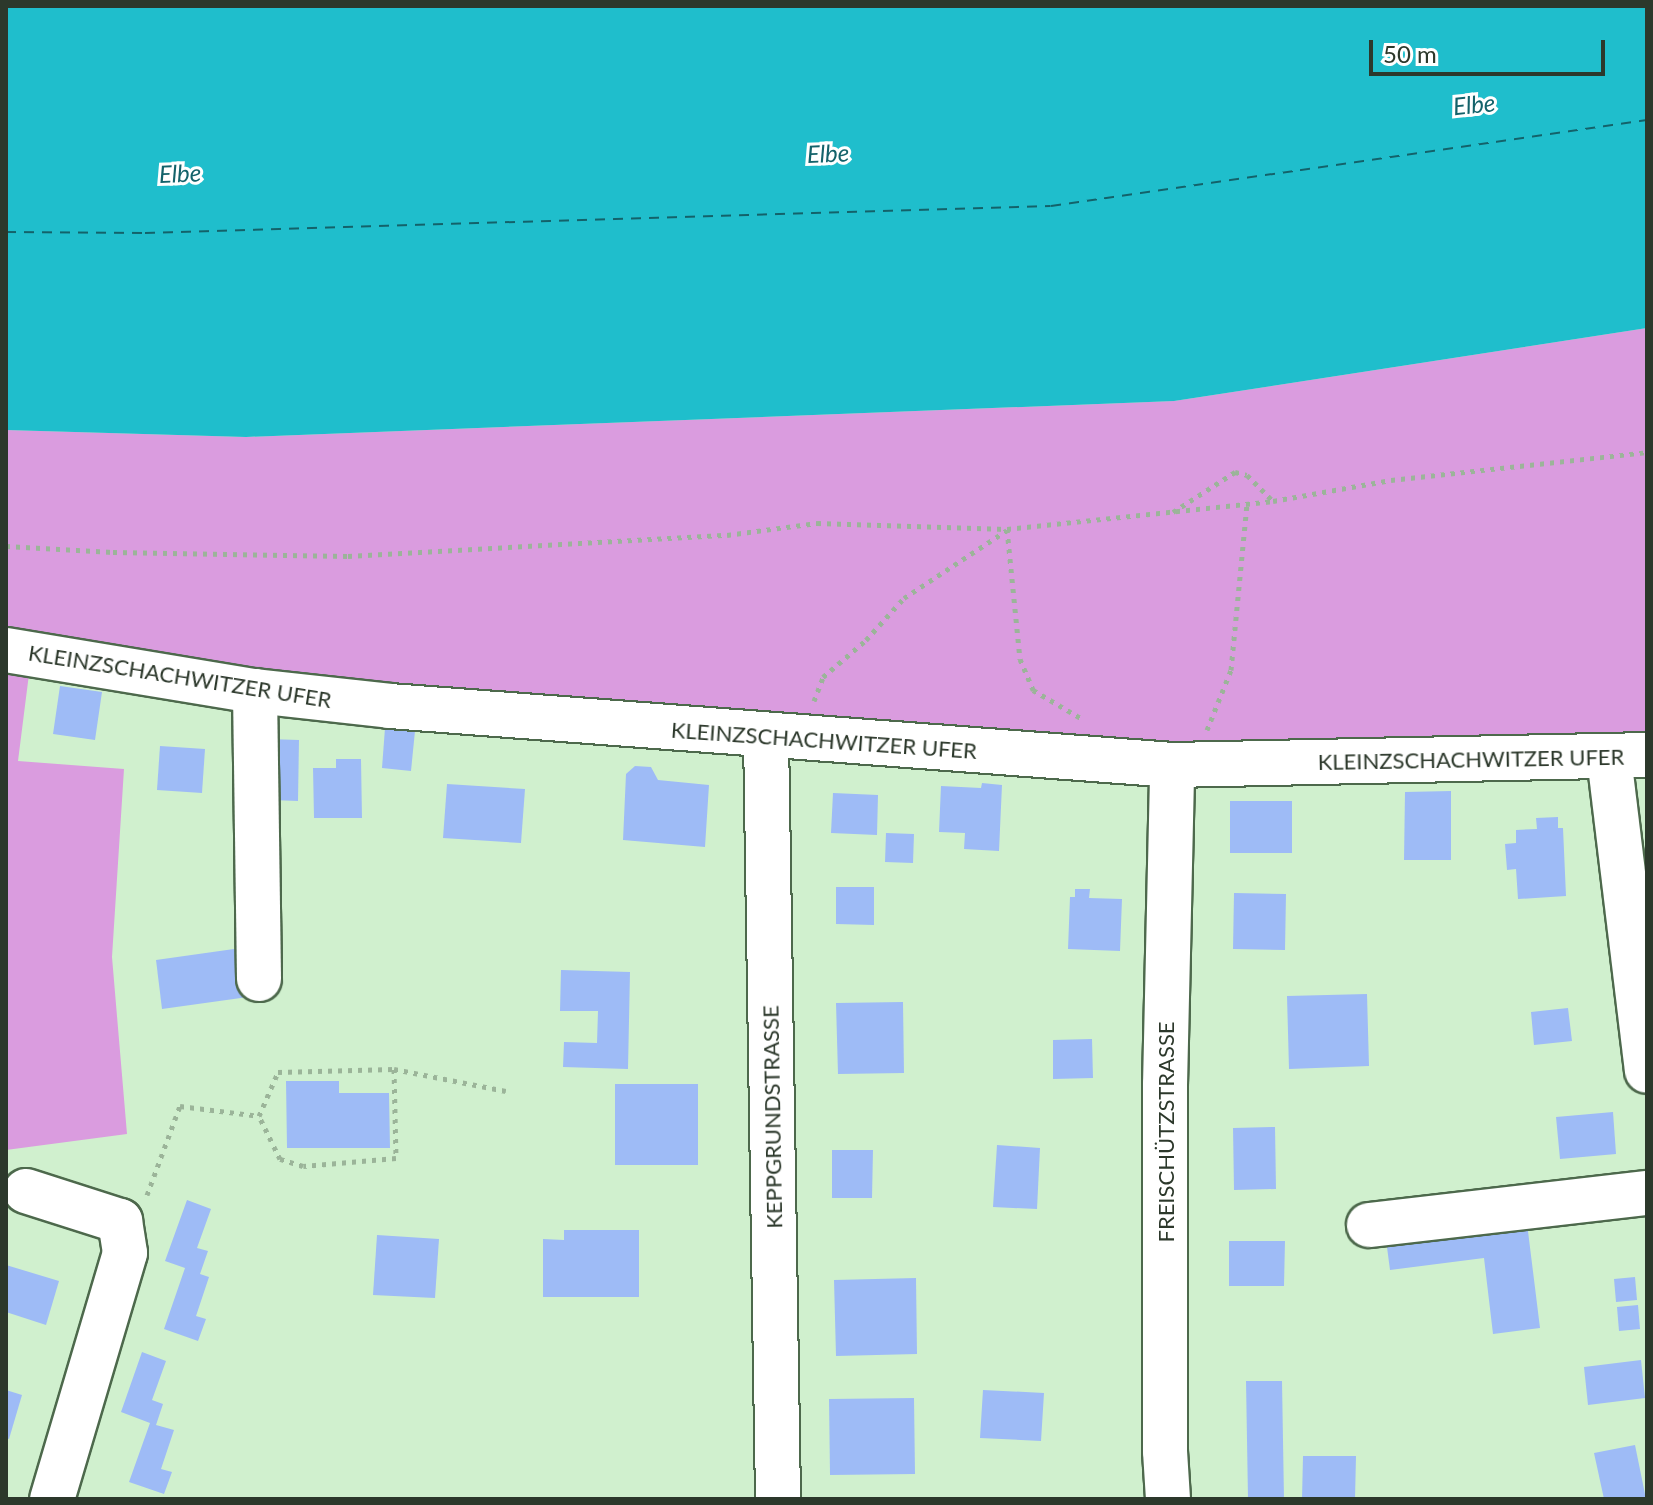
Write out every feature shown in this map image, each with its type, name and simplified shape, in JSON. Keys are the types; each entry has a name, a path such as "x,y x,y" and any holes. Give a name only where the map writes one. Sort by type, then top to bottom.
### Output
{"street":[{"name":"KLEINZSCHACHWITZER UFER","path":"6,650 255,691 390,706 1185,765 1628,756"},
{"path":"255,691 259,979"},
{"name":"KEPPGRUNDSTRASSE","path":"778,1499 783,736"},
{"path":"1628,756 1647,1071"},
{"name":"FREISCHÜTZSTRASSE","path":"1168,1499 1165,1451 1165,1085 1185,765"},
{"path":"26,1191 120,1221 125,1253 52,1499"},
{"path":"1369,1225 1647,1193"}],"path":[{"path":"6,546 113,552 348,556 713,536 817,523 1007,529 1273,501 1391,480 1647,452"},
{"path":"1172,512 1235,472 1247,475 1273,501"},
{"path":"1185,765 1202,740 1231,670 1247,504"},
{"path":"1007,529 1020,659 1033,690"},
{"path":"783,736 823,677 866,640 904,598 1007,529"},
{"path":"394,1069 396,1158 303,1166 280,1159 259,1116 278,1072 394,1069 506,1091"},
{"path":"125,1253 180,1106 259,1116"}],"shaded area":[{"path":"1647,328 1647,735 1168,752 259,677 6,635 6,430 246,437 1174,401"},
{"path":"6,669 29,674 18,761 124,769 112,957 127,1134 6,1150"}],"water":[{"name":"Elbe","path":"6,6 1647,6 1647,328 1174,401 246,437 6,430"}],"building":[{"path":"60,686 102,692 95,740 53,734"},
{"path":"385,728 415,731 411,771 382,768"},
{"path":"268,739 299,740 298,801 272,800"},
{"path":"160,746 205,749 202,793 157,790"},
{"path":"336,759 361,759 362,818 314,818 313,768 336,768"},
{"path":"635,766 651,767 658,780 709,785 705,847 623,840 626,774"},
{"path":"982,783 1002,785 999,851 964,849 965,833 939,832 941,786 981,788"},
{"path":"447,784 525,789 521,843 443,838"},
{"path":"1451,791 1451,860 1404,860 1405,792"},
{"path":"833,793 878,795 877,835 831,833"},
{"path":"1230,801 1292,801 1292,853 1230,853"},
{"path":"1558,817 1558,828 1563,828 1566,896 1518,899 1516,869 1507,870 1505,844 1516,843 1516,830 1537,829 1536,818"},
{"path":"886,833 914,834 913,863 885,862"},
{"path":"836,887 874,887 874,925 836,924"},
{"path":"1075,889 1090,889 1089,898 1122,899 1120,951 1068,949 1070,897 1075,897"},
{"path":"1234,893 1286,894 1285,950 1233,949"},
{"path":"241,948 248,997 162,1009 156,960"},
{"path":"561,970 630,972 628,1069 563,1067 564,1042 597,1043 598,1011 560,1011"},
{"path":"1367,994 1369,1066 1289,1069 1287,996"},
{"path":"903,1002 904,1073 838,1074 836,1003"},
{"path":"1568,1008 1572,1041 1534,1045 1531,1012"},
{"path":"1092,1039 1093,1078 1053,1079 1053,1040"},
{"path":"286,1081 339,1081 339,1093 389,1093 390,1148 287,1148"},
{"path":"615,1084 698,1084 698,1165 615,1165"},
{"path":"1613,1112 1616,1154 1560,1159 1556,1117"},
{"path":"1275,1127 1276,1189 1234,1190 1233,1128"},
{"path":"997,1145 1040,1148 1037,1209 993,1207"},
{"path":"832,1150 873,1150 872,1198 832,1198"},
{"path":"187,1200 211,1209 197,1248 208,1251 200,1274 209,1277 196,1316 206,1319 198,1341 164,1329 185,1268 165,1261"},
{"path":"1526,1215 1540,1328 1493,1334 1484,1258 1390,1270 1385,1232"},
{"path":"564,1230 639,1230 639,1297 543,1297 543,1239 564,1240"},
{"path":"377,1235 439,1239 435,1298 373,1295"},
{"path":"1229,1241 1285,1241 1284,1286 1229,1286"},
{"path":"6,1265 59,1281 46,1325 6,1312"},
{"path":"1635,1277 1637,1300 1616,1302 1614,1279"},
{"path":"916,1278 917,1354 836,1356 834,1280"},
{"path":"1638,1305 1640,1329 1619,1331 1617,1307"},
{"path":"142,1352 166,1361 152,1400 163,1404 156,1425 174,1430 161,1469 172,1472 164,1494 129,1482 150,1423 121,1412"},
{"path":"1641,1360 1645,1398 1588,1405 1584,1367"},
{"path":"1246,1381 1282,1381 1284,1499 1248,1499"},
{"path":"6,1390 22,1395 9,1439 6,1438"},
{"path":"983,1390 1044,1393 1041,1441 980,1438"},
{"path":"914,1398 915,1474 830,1475 829,1399"},
{"path":"1635,1445 1646,1499 1604,1499 1594,1453"},
{"path":"1303,1456 1356,1456 1355,1499 1302,1499"}],"ferry route":[{"path":"6,232 145,233 1051,206 1647,120"}]}
